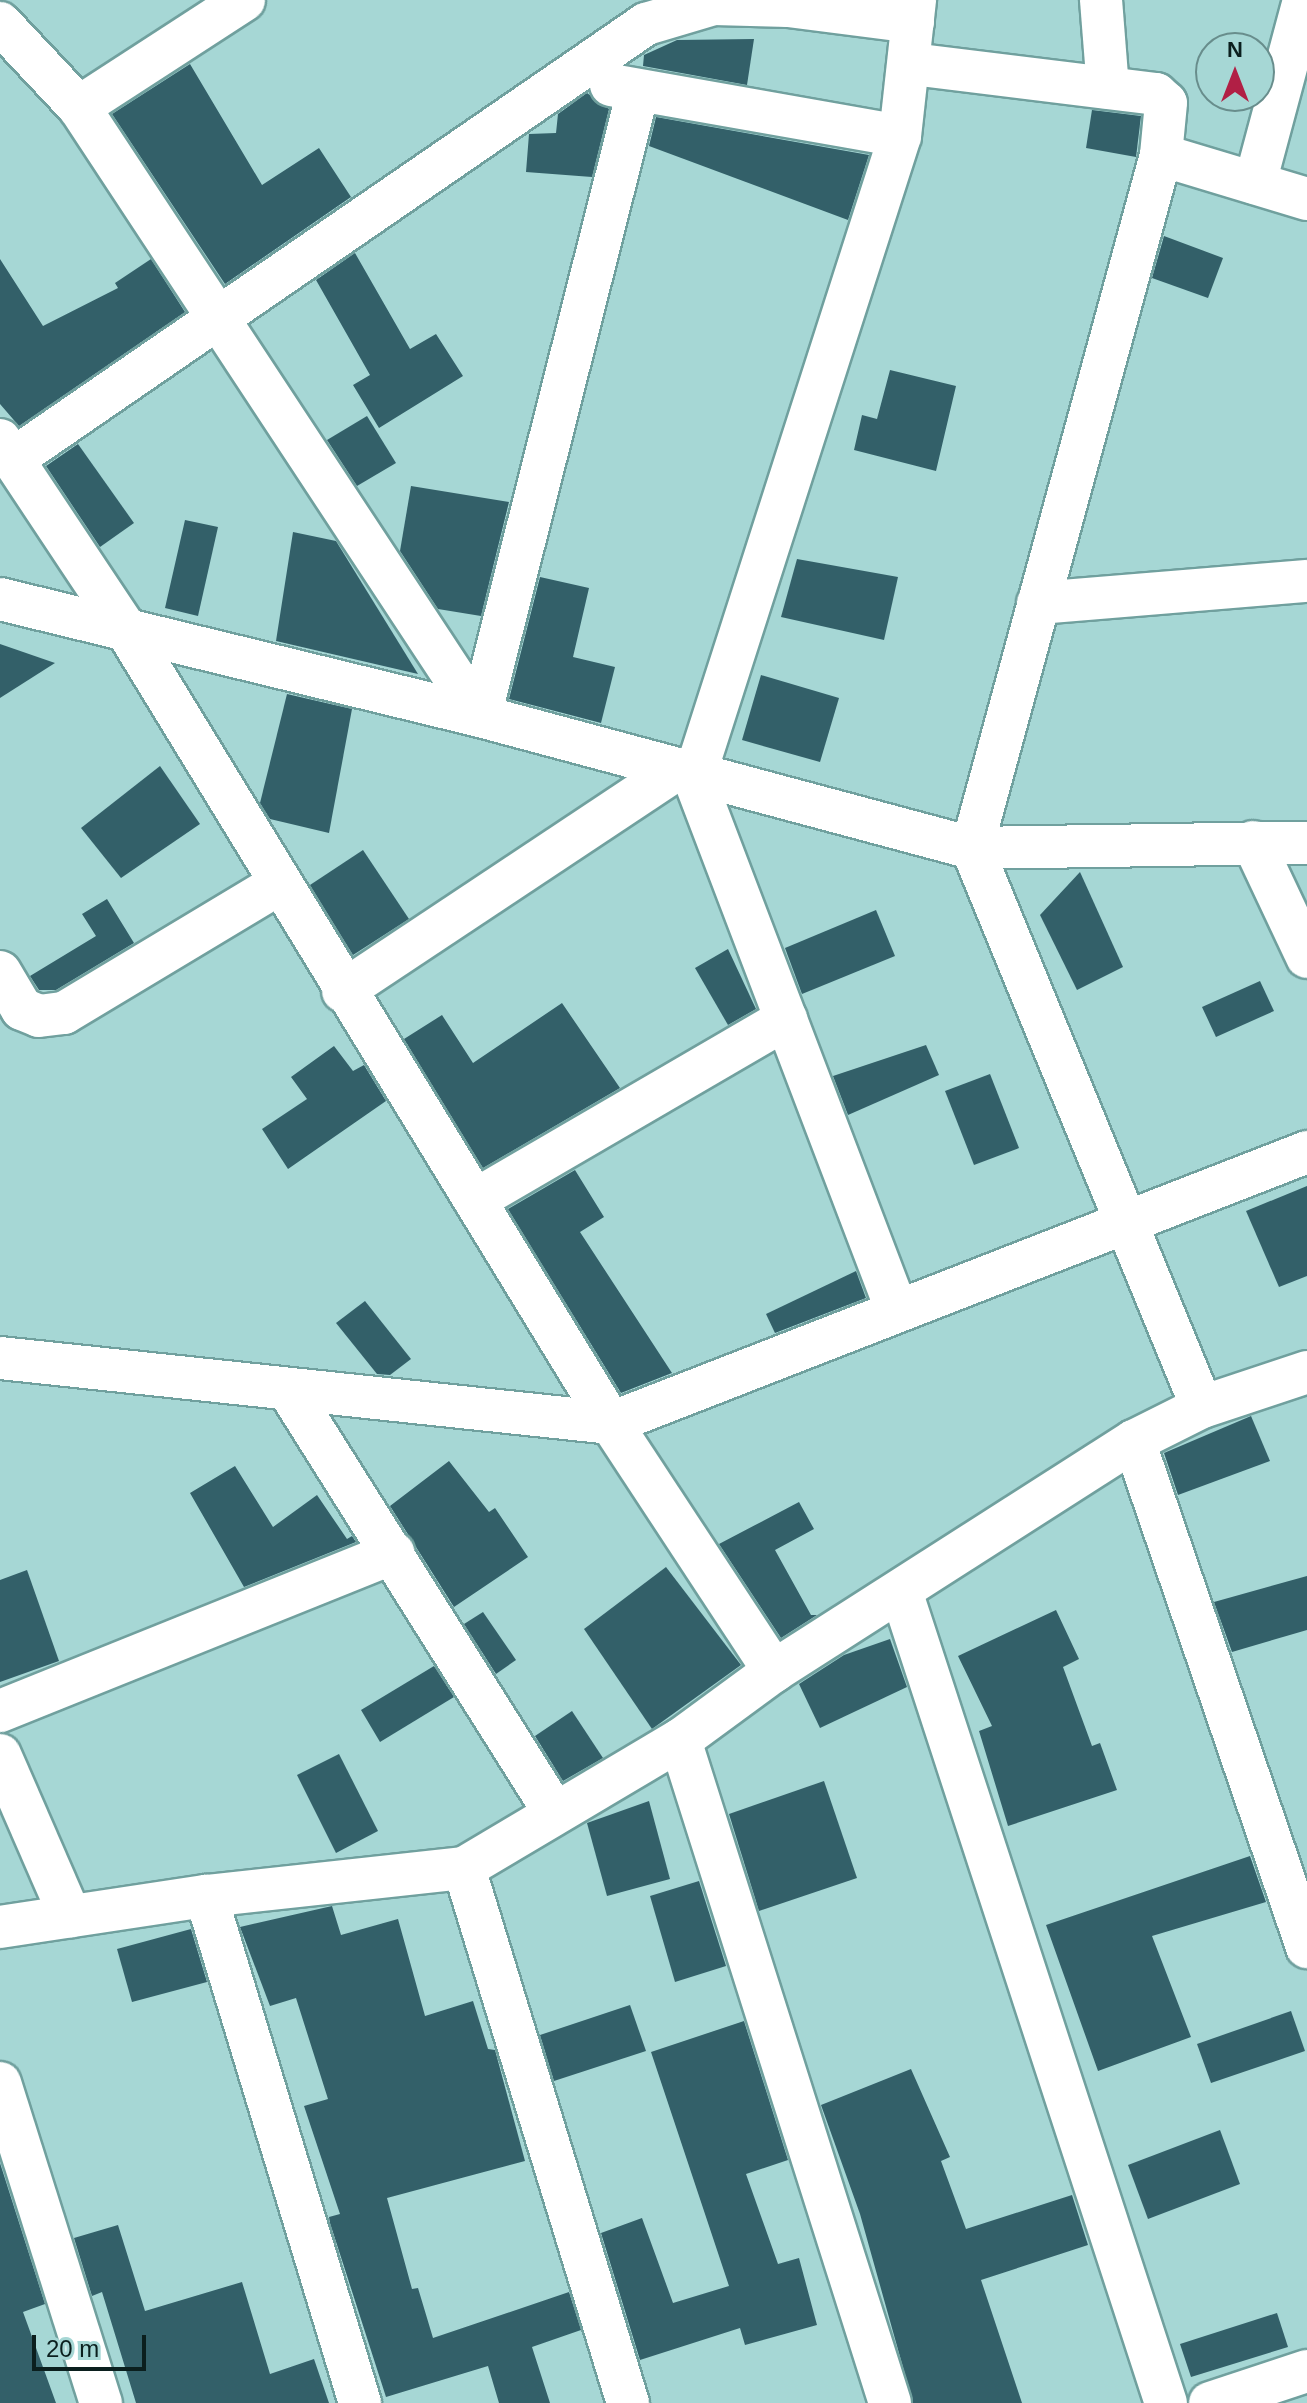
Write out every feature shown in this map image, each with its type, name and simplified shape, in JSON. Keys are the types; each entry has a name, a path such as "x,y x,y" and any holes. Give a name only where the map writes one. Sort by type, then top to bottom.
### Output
{"street":[{"path":"79,107 244,0"},
{"path":"1101,0 1108,88"},
{"path":"1255,183 1304,0"},
{"path":"343,991 685,774 900,136 912,64 914,11 714,4 646,24 218,318 7,449 127,631 343,991 611,1423 774,1671"},
{"path":"0,23 79,107 480,716"},
{"path":"912,64 1156,94 1166,103 1161,155 972,848 1202,1407"},
{"path":"571,75 638,91 900,136"},
{"path":"480,716 638,91"},
{"path":"1161,155 1307,199"},
{"path":"1038,603 1307,581"},
{"path":"0,599 480,716 685,774 972,848 1307,843"},
{"path":"685,774 786,1019 897,1311"},
{"path":"1253,842 1307,957"},
{"path":"0,972 22,1009 39,1016 64,1013 280,883"},
{"path":"475,1200 786,1019"},
{"path":"0,1358 291,1394 611,1423 1307,1152"},
{"path":"0,1927 206,1896 464,1868 680,1740 774,1671 1134,1441 1202,1407 1307,1372"},
{"path":"291,1394 555,1813"},
{"path":"1134,1441 1307,1947"},
{"path":"0,1711 394,1553"},
{"path":"901,1591 1166,2403"},
{"path":"680,1740 890,2403"},
{"path":"0,1755 70,1916"},
{"path":"464,1868 628,2403"},
{"path":"206,1896 360,2403"},
{"path":"0,2083 101,2403"},
{"path":"1210,2403 1307,2371"}],"building":[{"path":"754,39 747,85 643,66 644,55 677,40"},
{"path":"190,64 262,185 319,148 351,197 225,284 112,114"},
{"path":"587,93 609,109 592,177 526,172 529,134 556,133 558,114"},
{"path":"1092,110 1141,116 1136,157 1086,148"},
{"path":"656,117 869,155 848,220 649,146"},
{"path":"1164,236 1223,258 1208,298 1152,278"},
{"path":"355,253 410,349 436,334 463,376 379,428 353,385 370,375 316,280"},
{"path":"0,259 43,326 118,288 115,283 151,259 185,312 19,426 0,404"},
{"path":"890,370 956,386 936,471 854,450 862,415 877,419"},
{"path":"367,416 396,463 357,486 327,440"},
{"path":"78,444 134,523 100,547 46,466"},
{"path":"411,486 509,502 481,616 438,609 400,551"},
{"path":"185,520 218,527 198,616 165,608"},
{"path":"293,532 336,541 418,674 276,641"},
{"path":"797,559 898,577 884,640 781,617"},
{"path":"540,577 589,588 573,657 615,667 601,723 509,699"},
{"path":"0,644 55,663 0,698"},
{"path":"761,675 839,698 820,762 742,740"},
{"path":"287,694 352,709 329,833 270,819 260,803"},
{"path":"160,766 200,824 121,878 81,828"},
{"path":"363,850 409,919 353,955 310,885"},
{"path":"1080,872 1123,967 1077,990 1040,915"},
{"path":"107,899 134,943 56,990 39,990 30,976 96,936 82,914"},
{"path":"876,910 895,956 802,994 785,948"},
{"path":"728,949 756,1009 728,1025 695,968"},
{"path":"1260,981 1274,1011 1216,1037 1202,1007"},
{"path":"562,1003 620,1088 483,1168 404,1039 442,1015 473,1063"},
{"path":"926,1045 939,1075 848,1115 833,1076"},
{"path":"334,1046 353,1071 364,1065 386,1101 288,1169 262,1129 307,1099 291,1077"},
{"path":"990,1074 1019,1148 974,1165 945,1091"},
{"path":"575,1170 604,1217 580,1232 672,1373 621,1393 508,1209"},
{"path":"1307,1186 1307,1276 1279,1287 1246,1211"},
{"path":"856,1271 866,1298 775,1333 766,1314"},
{"path":"365,1301 411,1359 390,1375 377,1374 336,1323"},
{"path":"1251,1416 1270,1461 1178,1495 1164,1453"},
{"path":"449,1461 489,1512 495,1508 528,1557 454,1607 390,1506"},
{"path":"235,1466 273,1527 317,1495 347,1539 352,1536 356,1542 244,1587 190,1493"},
{"path":"799,1502 814,1529 775,1550 811,1615 817,1615 781,1638 719,1544"},
{"path":"666,1567 741,1665 652,1729 584,1629"},
{"path":"27,1570 59,1661 0,1682 0,1580"},
{"path":"1307,1576 1307,1630 1232,1652 1214,1602"},
{"path":"1056,1610 1079,1659 1063,1667 1092,1746 1100,1743 1117,1790 1008,1826 979,1731 992,1726 958,1656"},
{"path":"483,1612 516,1660 496,1674 464,1624"},
{"path":"890,1639 907,1687 820,1728 799,1684 844,1655"},
{"path":"434,1666 454,1697 380,1742 361,1710"},
{"path":"572,1711 603,1758 563,1781 535,1736"},
{"path":"339,1754 378,1831 336,1853 297,1775"},
{"path":"824,1781 857,1878 759,1911 729,1814"},
{"path":"649,1801 670,1879 607,1896 587,1823"},
{"path":"1250,1856 1266,1902 1152,1936 1191,2037 1098,2071 1046,1925"},
{"path":"699,1881 726,1966 675,1982 650,1896"},
{"path":"332,1906 341,1935 398,1919 425,2016 473,2001 488,2049 495,2050 525,2161 387,2198 412,2289 418,2288 433,2338 569,2292 581,2330 532,2347 550,2403 499,2403 488,2366 386,2397 330,2223 329,2217 340,2214 304,2106 328,2099 296,1998 270,2006 240,1927"},
{"path":"191,1929 207,1982 132,2002 117,1949"},
{"path":"630,2005 646,2051 554,2081 540,2035"},
{"path":"1291,2011 1305,2051 1211,2083 1197,2044"},
{"path":"744,2021 788,2160 746,2174 778,2264 799,2258 817,2325 745,2345 740,2328 640,2360 601,2233 642,2218 673,2303 729,2286 651,2052"},
{"path":"911,2069 950,2157 941,2161 966,2229 1072,2195 1088,2245 981,2280 1022,2403 913,2403 860,2214 821,2105"},
{"path":"1220,2130 1240,2184 1148,2219 1128,2165"},
{"path":"0,2163 45,2304 23,2312 56,2403 0,2403"},
{"path":"118,2225 145,2311 242,2282 270,2374 314,2359 329,2403 136,2403 102,2292 92,2296 74,2238"},
{"path":"1277,2313 1288,2347 1191,2377 1180,2344"}]}
